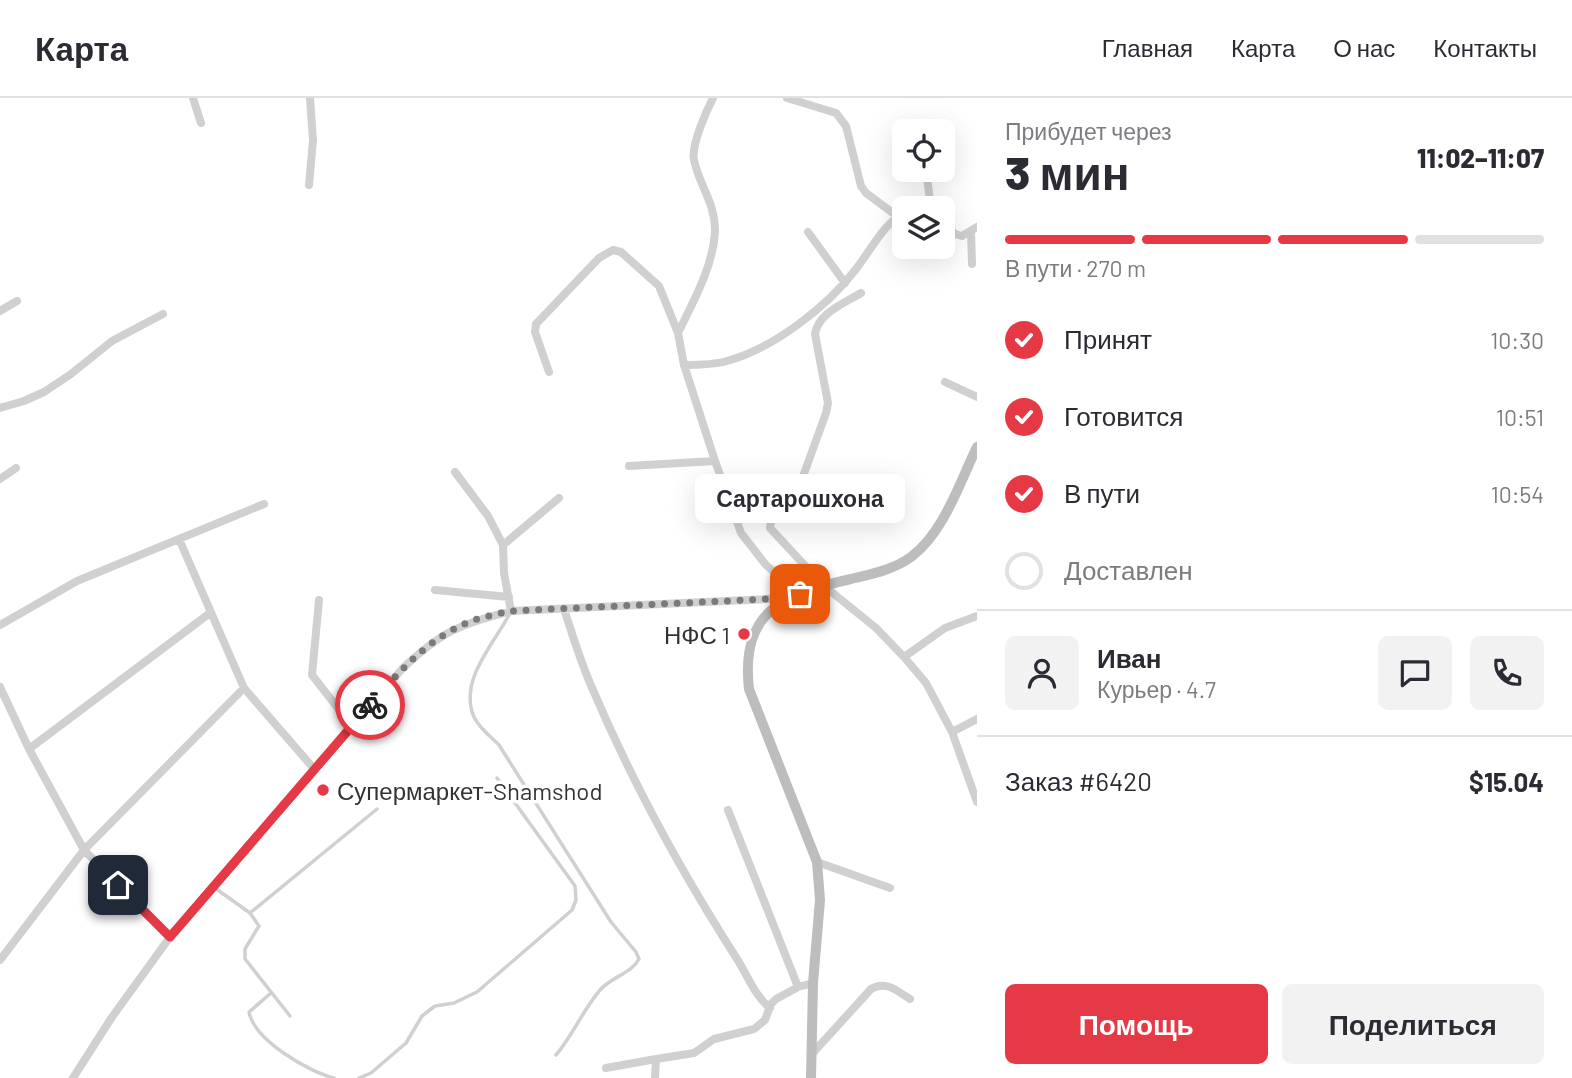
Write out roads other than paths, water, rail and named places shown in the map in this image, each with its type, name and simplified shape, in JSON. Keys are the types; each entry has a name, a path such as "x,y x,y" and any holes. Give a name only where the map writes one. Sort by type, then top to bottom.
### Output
{"street":[{"path":"193,98 201,123"},
{"path":"309,185 313,140 310,98"},
{"path":"678,333 699,289 713,246 713,208 693,155 713,98"},
{"path":"787,98 836,113 841,118 846,126 860,186 866,193 892,209"},
{"path":"684,365 724,362 775,340 845,283 883,230 892,222"},
{"path":"955,233 965,235 974,229"},
{"path":"972,264 974,229"},
{"path":"808,232 845,283"},
{"path":"549,372 535,332 537,324 599,258 612,250 621,252 659,286 678,333 684,365 741,533 766,565 800,594"},
{"path":"861,293 827,314 816,327 828,403 826,413 801,482 770,524 773,532 823,585 876,628 926,684 952,732 977,802"},
{"path":"0,311 17,301"},
{"path":"0,408 44,392 112,341 163,314"},
{"path":"945,382 977,397"},
{"path":"811,1078 813,983 820,900 817,862 749,689 749,649 761,619 789,598 823,585 877,573 910,557 922,546 944,515 977,447"},
{"path":"629,466 715,461"},
{"path":"0,479 16,468"},
{"path":"455,472 488,516 503,545 504,573 511,611"},
{"path":"503,545 559,498"},
{"path":"0,625 77,582 264,504"},
{"path":"179,539 244,688 315,770"},
{"path":"435,590 509,597"},
{"path":"73,1078 112,1017 170,937 402,668 427,646 472,621 511,611 789,598"},
{"path":"319,600 312,675 352,726"},
{"path":"564,609 592,688 647,806 714,925 759,998 770,1007"},
{"path":"29,749 210,613"},
{"path":"904,657 945,628 977,616"},
{"path":"0,687 29,749 84,850 170,937"},
{"path":"0,960 84,850 244,688"},
{"path":"952,732 977,719"},
{"path":"728,810 798,987"},
{"path":"817,862 891,888"},
{"path":"606,1068 694,1053 713,1039 754,1029 765,1020 776,999 798,987 813,983"},
{"path":"811,1055 877,985 890,986 910,999"},
{"path":"655,1078 656,1059"}],"lane":[{"path":"511,611 500,635 481,660 473,678 472,714 499,745 611,922 639,959 634,966 600,990 556,1055"},
{"path":"359,1078 371,1073 406,1043 422,1016 439,1004 454,1003 477,992 572,910 576,900 575,886 496,778"},
{"path":"250,913 377,808"},
{"path":"213,887 250,913 259,926 245,949 244,956 290,1016"},
{"path":"271,993 249,1012 257,1027 265,1037 300,1065 334,1078"}],"place":[{"name":"Сартарошхона","path":"800,594"},
{"name":"НФС 1","path":"744,634"},
{"name":"Супермаркет-Shamshod","path":"323,790"}]}
